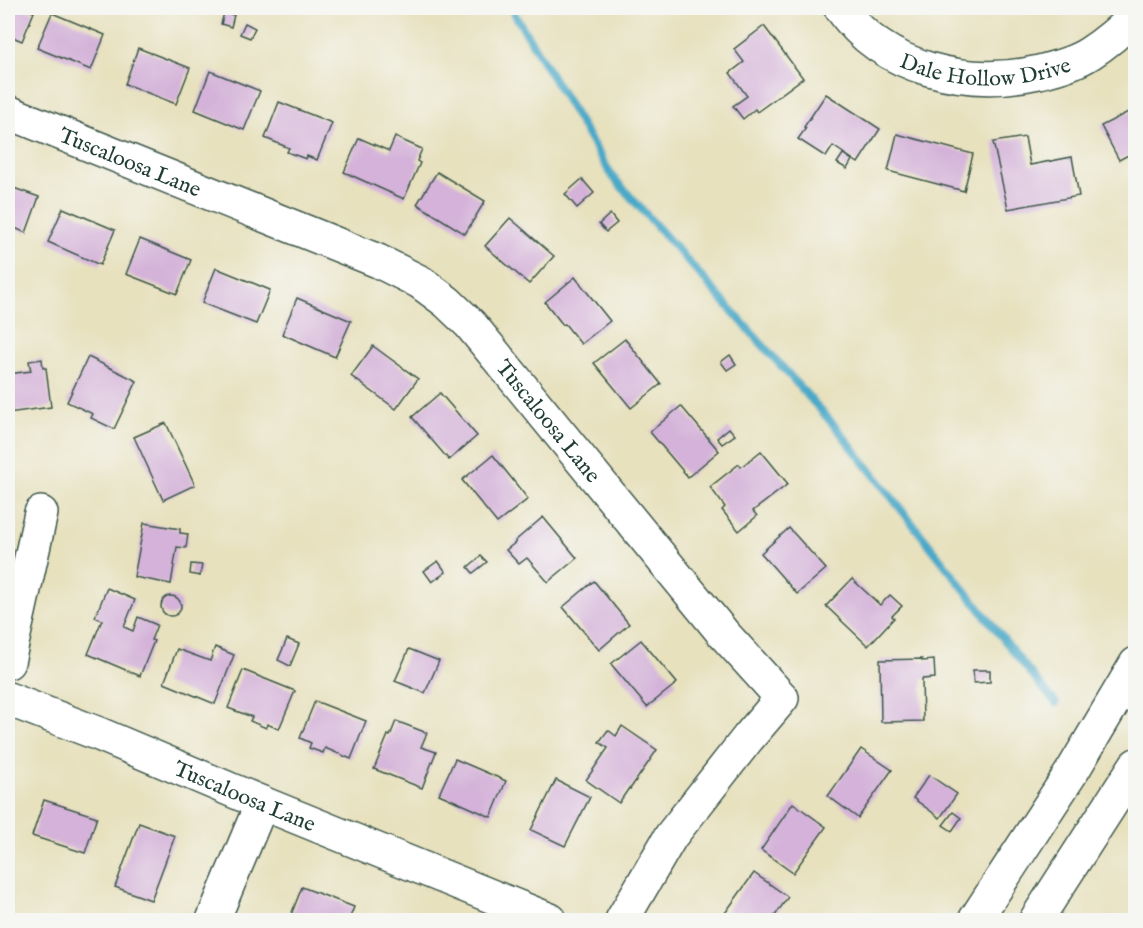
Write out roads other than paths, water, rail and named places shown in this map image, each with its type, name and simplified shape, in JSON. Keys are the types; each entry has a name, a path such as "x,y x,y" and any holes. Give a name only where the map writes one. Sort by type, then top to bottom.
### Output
{"street":[{"name":"Dale Hollow Drive","path":"841,8 866,37 899,57 933,71 974,77 1017,77 1056,68 1089,54 1136,15"},
{"name":"Tuscaloosa Lane","path":"8,112 378,261 420,282 447,302 471,324 723,633 782,698 671,836 622,921"},
{"path":"8,662 41,513"},
{"path":"975,921 1073,770 1136,664"},
{"name":"Tuscaloosa Lane","path":"8,699 99,734 550,921"},
{"path":"1036,921 1136,765"},
{"path":"213,921 262,803"}],"waterway":[{"path":"511,8 612,176 840,432 1056,703"}]}
